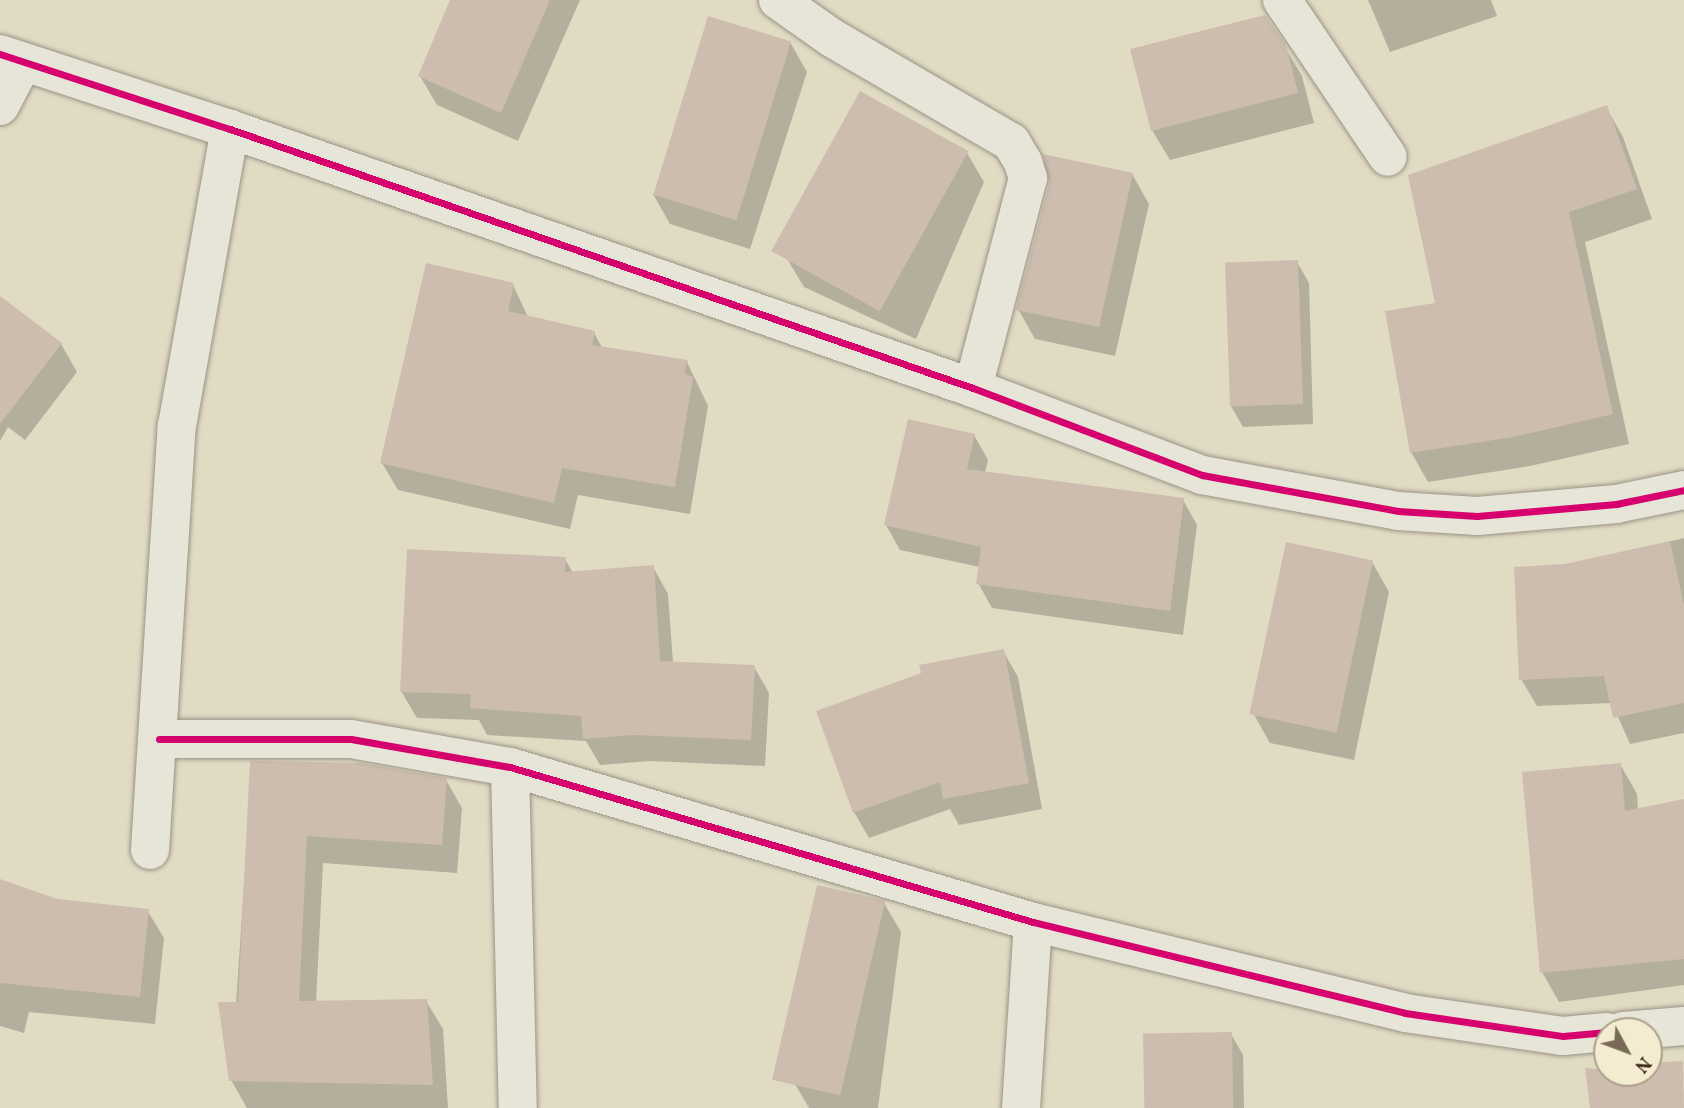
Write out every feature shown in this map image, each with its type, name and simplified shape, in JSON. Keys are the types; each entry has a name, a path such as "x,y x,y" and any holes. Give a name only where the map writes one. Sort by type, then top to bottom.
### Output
{"street":[{"path":"778,0 832,38 1011,142 1023,162 1028,178 973,388"},
{"path":"1282,0 1388,157"},
{"path":"0,106 11,59 230,129 973,388 1202,475 1398,511 1477,516 1616,504 1684,490"},
{"path":"150,850 177,426 230,129"},
{"path":"159,739 351,739 510,767 1033,922 1405,1013 1563,1037 1593,1034"},
{"path":"510,767 518,1108"},
{"path":"1021,1108 1033,922"},
{"path":"1663,1028 1684,1026"}],"building":[{"path":"450,0 550,0 501,113 418,76"},
{"path":"1265,15 1286,45 1298,93 1151,131 1130,49"},
{"path":"708,16 791,41 737,220 653,195"},
{"path":"860,91 968,151 880,311 771,251"},
{"path":"1607,105 1637,189 1569,212 1613,414 1513,437 1410,453 1385,311 1435,303 1408,175"},
{"path":"1043,154 1133,173 1099,327 1016,310 1049,184"},
{"path":"1298,260 1303,404 1230,406 1225,263"},
{"path":"426,263 514,283 508,311 595,331 592,345 688,360 684,373 693,377 675,487 562,468 554,503 380,463"},
{"path":"0,296 62,343 0,424"},
{"path":"908,419 975,434 967,469 1184,498 1170,611 976,584 981,547 884,525"},
{"path":"1670,541 1684,605 1684,703 1613,718 1604,676 1519,680 1514,567 1565,564"},
{"path":"1286,542 1373,561 1336,733 1249,714"},
{"path":"407,549 566,557 565,572 654,565 660,661 755,665 751,740 634,735 583,739 581,716 470,708 471,694 400,692"},
{"path":"1004,649 1029,783 943,799 940,782 853,813 816,711 921,673 919,665"},
{"path":"250,761 361,763 447,778 442,845 307,836 299,1001 427,999 433,1085 229,1081 218,1002 238,1002"},
{"path":"1621,763 1625,811 1684,799 1684,959 1540,973 1522,772"},
{"path":"0,879 57,899 149,909 140,997 0,983"},
{"path":"817,885 885,901 840,1096 772,1080"},
{"path":"1232,1032 1233,1108 1144,1108 1143,1034"},
{"path":"1683,1061 1684,1108 1590,1108 1585,1068 1593,1069 1593,1087 1663,1087 1663,1062"}],"cycle path":[{"path":"0,54 230,129 973,388 1202,475 1398,511 1477,516 1616,504 1684,490"},
{"path":"159,739 351,739 510,767 1033,922 1405,1013 1563,1036 1593,1033"}]}
